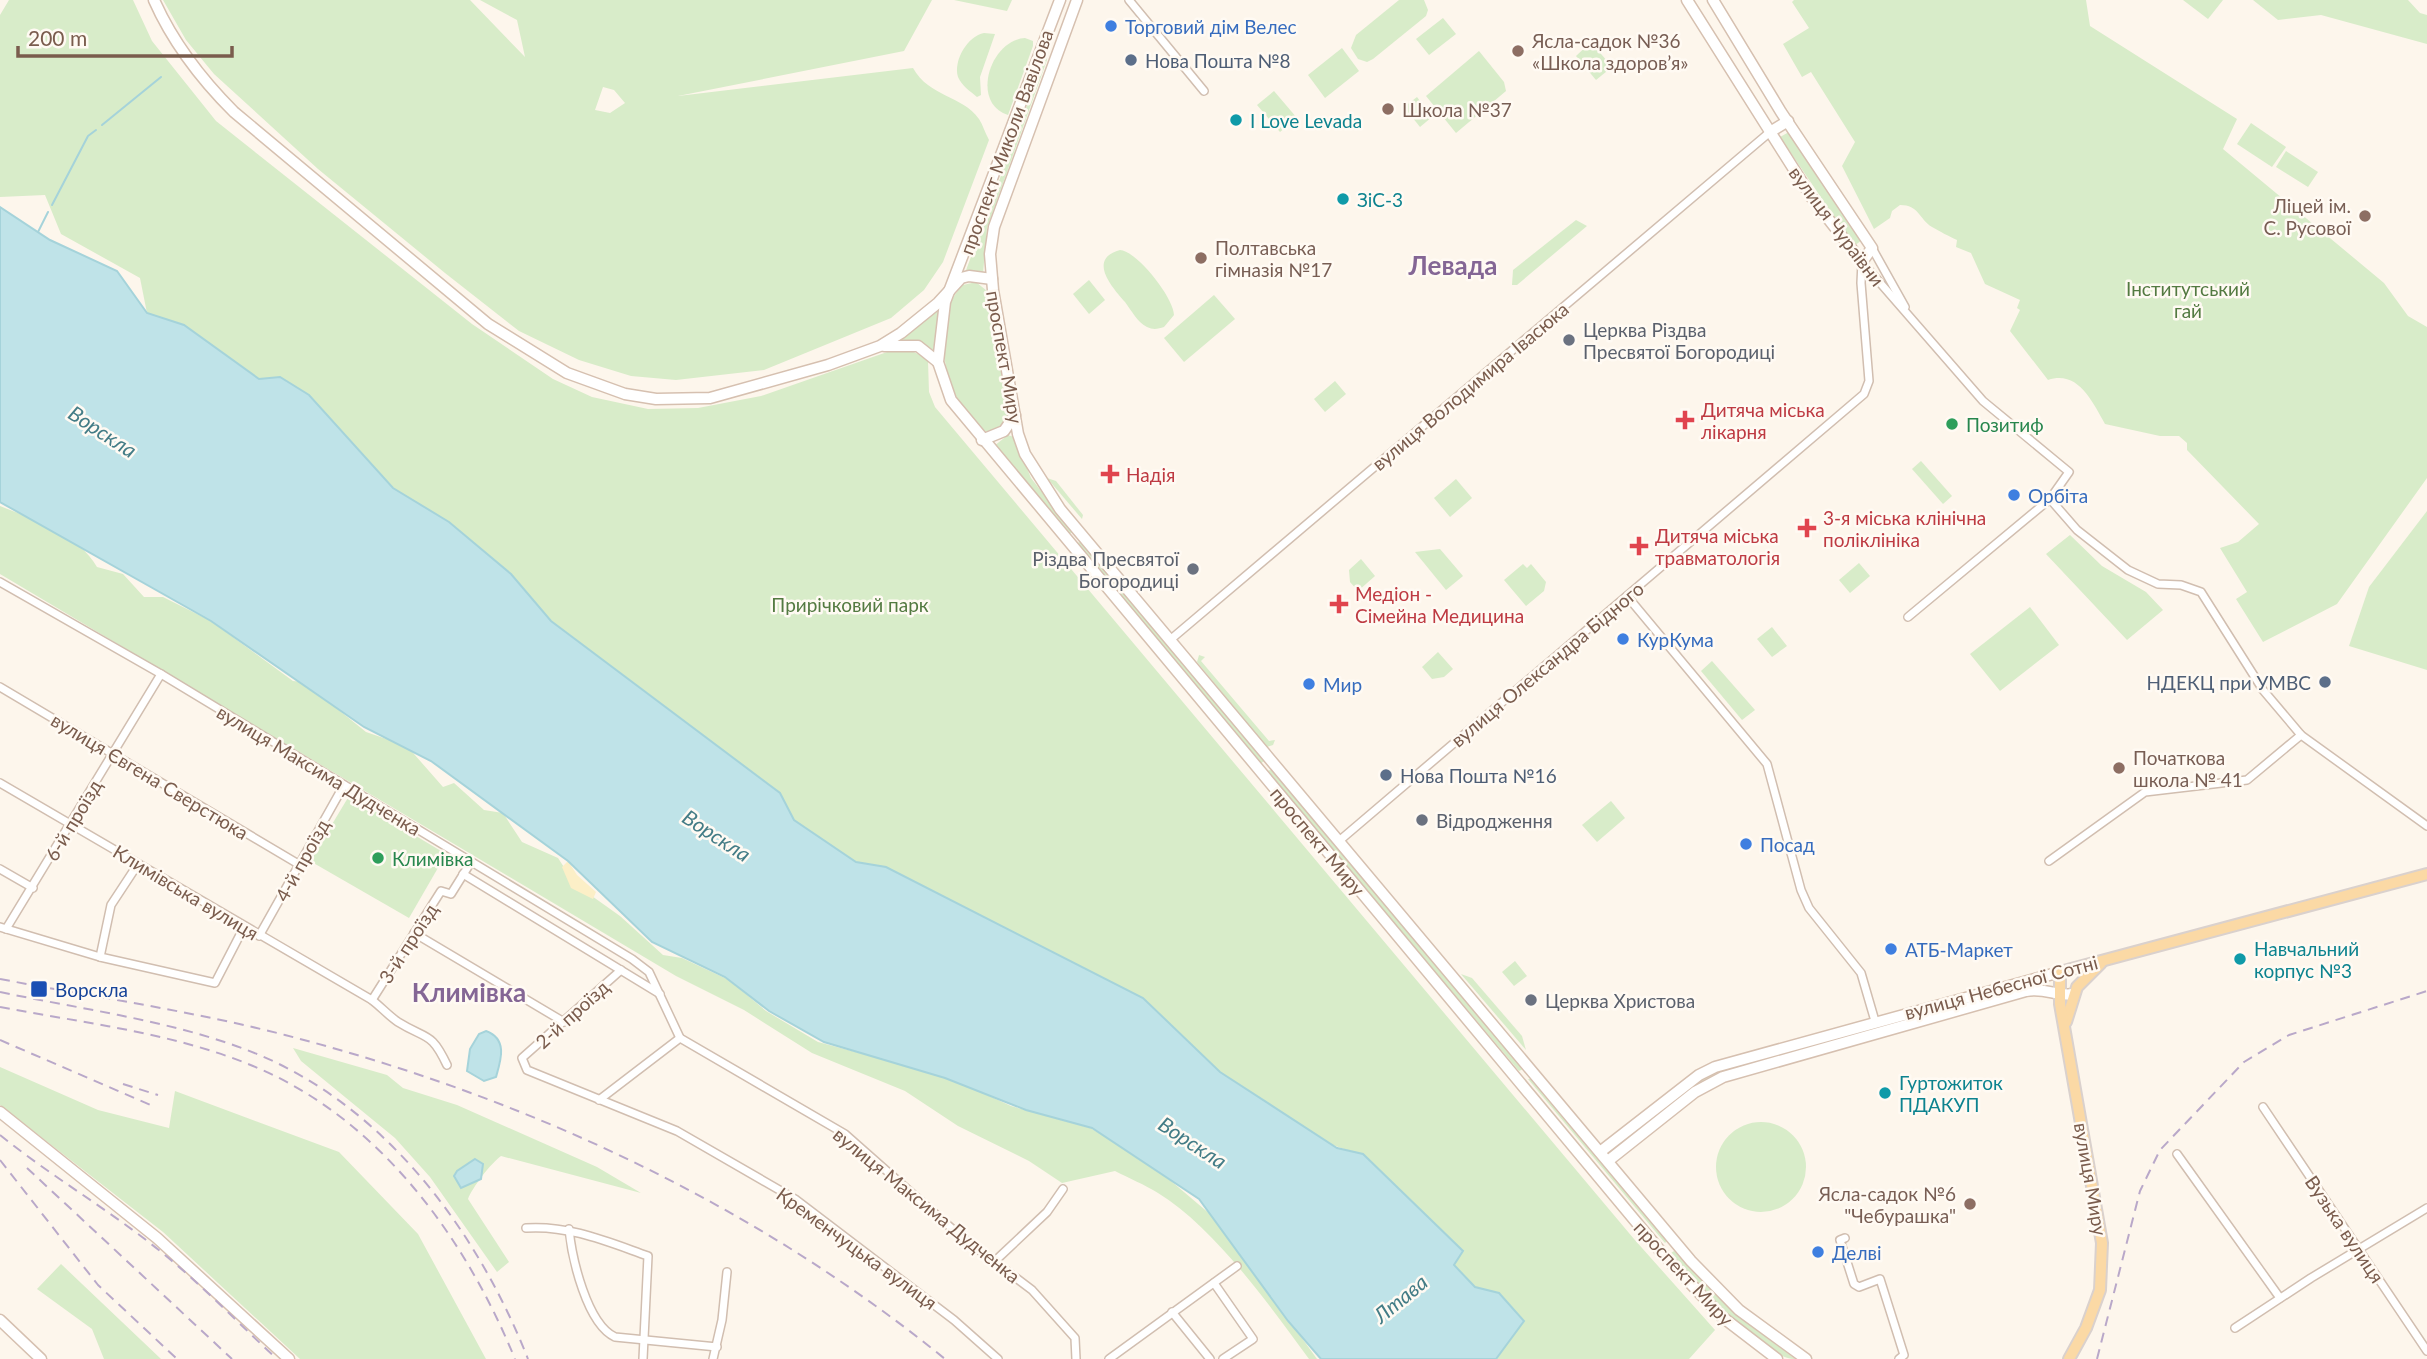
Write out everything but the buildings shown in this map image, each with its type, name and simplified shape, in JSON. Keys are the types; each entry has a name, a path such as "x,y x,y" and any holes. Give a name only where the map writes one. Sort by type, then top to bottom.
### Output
{"main road":[{"path":"154,0 166,27 186,57 208,86 234,112 488,324 566,373 625,394 656,399 698,399 733,394 781,380 880,346 920,320 953,284 969,276 992,279"},
{"name":"проспект Миколи Вавілова","path":"953,284 1060,0"},
{"name":"проспект Миколи Вавілова","path":"992,279 990,254 994,227 1059,43 1077,0"},
{"name":"вулиця Чураївни","path":"1687,0 1812,198 1862,262"},
{"name":"вулиця Чураївни","path":"1713,0 1788,121 1872,248"},
{"path":"1044,37 1059,43"},
{"path":"1770,132 1788,121"},
{"path":"1862,262 1872,248"},
{"name":"проспект Миру","path":"992,279 1014,415 1025,454 1060,509 1676,1242 1739,1310 1806,1359"},
{"name":"проспект Миру","path":"953,284 940,326 938,362 951,400 1520,1080 1662,1254 1721,1317 1777,1359"},
{"path":"880,346 918,346 938,362"},
{"path":"982,440 1004,431 1014,415"},
{"path":"1068,542 1080,532"},
{"path":"1258,770 1271,760"},
{"name":"вулиця Небесної Сотні","path":"1608,1161 1710,1082 2016,989 2060,972 2427,874"},
{"name":"вулиця Миру","path":"2065,1036 2073,994 2080,982 2104,960"},
{"path":"2079,967 2080,982"},
{"name":"вулиця Миру","path":"2060,972 2058,993 2100,1219 2103,1257 2099,1290 2086,1328 2069,1359"},
{"name":"вулиця Небесної Сотні","path":"1600,1152 1699,1075 1715,1067 1875,1021 2016,989 2041,988 2073,994"},
{"path":"1804,1040 1807,1053"},
{"path":"1520,1080 1532,1071"},
{"path":"0,1112 157,1238 289,1359"},
{"path":"1662,1254 1676,1242"},
{"path":"0,1320 41,1359"}],"street":[{"path":"1129,0 1204,91"},
{"name":"вулиця Володимира Івасюка","path":"1170,640 1770,132"},
{"name":"вулиця Чураївни","path":"1872,248 1909,317"},
{"name":"вулиця Чураївни","path":"1862,262 1983,401 2069,472 2050,499"},
{"name":"вулиця Олександра Бідного","path":"1339,841 1864,394 1869,381 1861,283 1862,262"},
{"path":"1908,617 2050,499 2077,530 2128,570 2158,584 2181,585 2201,592 2263,690 2301,735 2427,826"},
{"name":"вулиця Максима Дудченка","path":"0,582 161,674 632,959 649,972 680,1038 845,1134 958,1234 995,1261 1058,1317 1075,1338 1076,1359"},
{"path":"1627,596 1767,765 1801,890 1809,908 1861,972 1875,1021"},
{"name":"6-й проїзд","path":"3,928 33,888 161,674"},
{"name":"вулиця Євгена Сверстюка","path":"0,687 300,865"},
{"path":"2049,861 2145,792 2247,780 2301,735"},
{"name":"Климівська вулиця","path":"0,783 372,1000"},
{"name":"4-й проїзд","path":"259,936 344,785"},
{"name":"3-й проїзд","path":"372,1000 441,891 451,894 471,862"},
{"path":"100,957 111,905 138,864"},
{"path":"0,869 33,888"},
{"path":"463,874 660,994"},
{"path":"3,928 100,957 215,983 244,927"},
{"path":"414,933 564,1021"},
{"name":"2-й проїзд","path":"522,1058 621,970"},
{"path":"372,1000 398,1022 428,1035 447,1065"},
{"path":"599,1100 680,1038"},
{"name":"Кременчуцька вулиця","path":"522,1058 527,1070 677,1131 795,1199 954,1320 998,1359"},
{"name":"Вузька вулиця","path":"2263,1107 2427,1351"},
{"path":"2177,1154 2280,1298"},
{"path":"995,1261 1046,1212 1063,1189"},
{"path":"2235,1328 2427,1208"},
{"path":"526,1228 549,1226 569,1230 648,1255 643,1359"},
{"path":"569,1230 571,1247 595,1322 604,1332 615,1337 716,1348"},
{"path":"1845,1238 1840,1240 1854,1284 1860,1287 1880,1279 1904,1355 1899,1359"},
{"path":"1108,1359 1237,1266"},
{"path":"713,1359 727,1272"},
{"path":"1214,1283 1253,1339 1223,1359"},
{"path":"1171,1312 1210,1359"}],"green space":[{"name":"Прирічковий парк","path":"9,0 133,0 152,41 216,121 472,324 553,379 592,397 648,409 698,408 761,396 890,351 911,351 923,357 928,361 929,392 935,407 1634,1239 1715,1330 1689,1359 1496,1359 1523,1321 1499,1293 1475,1287 1453,1265 1461,1254 1352,1151 1308,1132 1238,1090 1052,952 886,867 856,862 794,820 782,796 551,621 511,574 449,522 393,488 309,395 280,377 259,379 184,325 147,313 140,278 61,234 45,195 0,197 0,15"},
{"path":"163,0 470,0 525,57 517,20 480,0 932,0 904,51 678,96 913,68 920,78 936,91 972,111 989,140 943,262 924,290 891,318 764,370 676,380 631,376 579,360 519,331 318,169 214,74 186,40","holes":["603,87 614,90 625,103 610,113 595,110"]},
{"path":"954,0 1012,0 1007,11"},
{"path":"1399,0 1424,0 1428,10 1426,16 1373,59 1367,62 1358,59 1351,48 1356,35"},
{"name":"Інститутський гай","path":"2086,0 2090,26 2237,119 2223,149 2384,283 2408,316 2427,327 2427,478 2337,604 2263,642 2236,599 2247,592 2220,548 2238,542 2259,524 2187,450 2187,443 2179,436 2160,436 2105,424 2089,397 2076,383 2059,378 2048,380 2010,331 2020,310 2017,308 2020,300 1985,284 1971,253 1956,247 1957,240 1932,227 1911,207 1900,205 1892,211 1890,218 1874,229 1842,166 1855,142 1811,72 1802,77 1783,44 1809,28 1792,2"},
{"path":"2183,0 2223,0 2208,19"},
{"path":"2253,0 2408,0 2420,13 2427,15 2427,44 2321,15 2278,20"},
{"path":"1443,18 1456,34 1429,55 1416,39"},
{"path":"984,33 995,34 980,77 981,95 977,97 960,80 957,70 960,56 967,44"},
{"path":"1025,38 1033,41 1033,46 1008,115 996,108 990,98 987,86 989,73 1002,49 1013,41"},
{"path":"1591,42 1612,67 1596,80 1576,56"},
{"path":"1342,48 1359,71 1325,98 1308,75"},
{"path":"1047,51 1047,60 987,228 983,274 965,273"},
{"path":"1479,51 1504,82 1506,91 1456,133 1426,96"},
{"path":"1274,91 1297,118 1280,132 1257,105"},
{"path":"1417,97 1432,117 1420,127 1404,107"},
{"path":"2251,123 2286,147 2272,167 2237,144"},
{"path":"1789,132 1862,240 1854,246 1780,137"},
{"path":"2286,151 2318,172 2308,187 2276,167"},
{"path":"1576,220 1587,226 1517,285 1512,285 1513,270"},
{"path":"1120,250 1136,258 1145,267 1168,298 1174,315 1164,327 1151,329 1141,323 1105,274 1105,260 1110,254"},
{"path":"1089,280 1105,300 1089,314 1073,294"},
{"path":"976,282 987,291 1008,414 1006,424 993,433 978,426 967,413 958,400 946,367 944,331 947,314 953,298 963,285"},
{"path":"1214,295 1235,319 1184,362 1164,338"},
{"path":"942,303 933,350 919,343 899,340"},
{"path":"1335,381 1346,394 1325,412 1314,399"},
{"path":"1008,435 1014,437 1031,478 1073,532 1068,534 994,446"},
{"path":"1921,461 1952,496 1943,504 1912,469"},
{"path":"1047,478 1056,481 1083,515 1082,519"},
{"path":"1456,479 1472,498 1450,517 1434,498"},
{"path":"0,506 55,529 89,555 97,567 123,574 144,597 163,597 211,621 293,681 304,682 366,732 407,746 443,787 454,783 484,810 503,813 522,842 558,858 575,884 620,916 663,955 682,958 729,980 766,1011 818,1042 946,1076 1011,1106 1090,1128 1145,1159 1217,1220 1317,1359 1309,1359 1221,1247 1179,1208 1158,1193 1115,1171 1062,1183 1029,1161 958,1126 905,1091 812,1053 744,1010 676,976 0,574"},
{"path":"2427,511 2427,670 2349,646 2369,587"},
{"path":"2070,535 2102,566 2146,592 2163,610 2127,640 2046,554"},
{"path":"1081,542 1264,761 1260,764 1076,543"},
{"path":"1440,549 1463,576 1446,590 1415,552"},
{"path":"1361,559 1375,576 1358,591 1350,582 1349,570"},
{"path":"1859,563 1870,576 1850,593 1839,580"},
{"path":"1523,564 1527,568 1531,564 1546,582 1544,591 1526,606 1504,580"},
{"path":"2030,607 2059,645 2000,691 1970,654"},
{"path":"1772,627 1787,646 1772,657 1757,639"},
{"path":"1438,652 1453,669 1444,677 1432,679 1422,667"},
{"path":"1199,655 1205,657 1201,661 1269,741 1275,740 1273,745 1267,747 1197,662"},
{"path":"1712,661 1755,710 1742,720 1701,671"},
{"path":"1271,770 1523,1069 1519,1071 1266,771"},
{"name":"Климівка","path":"349,796 446,854 409,918 310,861"},
{"path":"1611,801 1625,818 1597,842 1582,825"},
{"path":"1515,961 1527,976 1514,986 1502,972"},
{"path":"1461,974 1472,978 1522,1036 1526,1050"},
{"path":"293,1048 387,1075 403,1088 457,1105 597,1167 641,1193 501,1156 482,1176 468,1199 509,1262 497,1272 430,1177 395,1138 301,1061"},
{"path":"1797,1048 1796,1052 1724,1073 1616,1149 1615,1147 1709,1073"},
{"path":"0,1067 98,1110 169,1128 175,1091 339,1152 418,1234 486,1359 300,1359 163,1232 0,1105"},
{"path":"1528,1079 1533,1079 1667,1241 1665,1243"},
{"path":"1761,1122 1778,1125 1793,1135 1803,1150 1806,1167 1803,1184 1793,1199 1778,1209 1761,1212 1744,1209 1729,1199 1719,1184 1716,1167 1719,1150 1729,1135 1744,1125"},
{"path":"1674,1251 1733,1312 1795,1359 1781,1356 1747,1333 1695,1281 1671,1253"},
{"path":"61,1264 161,1359 104,1359 92,1329 37,1289"}],"sand":[{"path":"568,861 577,875 596,892 593,899 571,888 562,867"}],"water":[{"name":"Лтава","path":"0,207 50,240 117,271 147,313 184,325 259,379 280,377 309,395 393,488 449,522 511,574 551,621 780,793 794,820 856,862 886,867 1143,998 1220,1072 1337,1148 1363,1154 1463,1251 1454,1265 1475,1287 1499,1293 1524,1321 1496,1359 1321,1359 1288,1321 1199,1199 1092,1128 1026,1110 945,1078 824,1042 769,1011 725,977 652,942 568,861 431,761 364,727 211,621 0,502"},
{"path":"486,1031 498,1039 501,1051 496,1077 484,1081 467,1071 470,1049 479,1034"},
{"path":"475,1159 483,1164 481,1179 461,1188 454,1176"}],"waterway":[{"path":"102,125 161,77"},
{"path":"52,205 88,136 96,130"},
{"path":"38,232 48,212"}],"railway":[{"path":"0,979 179,1011 285,1035 374,1060 549,1124 633,1162 715,1204 795,1251 871,1303 945,1359"},
{"path":"2097,1359 2140,1191 2160,1150 2244,1062 2289,1035 2427,991"},
{"path":"0,992 130,1017 195,1033 257,1054 304,1077 347,1107 387,1141 422,1179 455,1221 483,1265 528,1359"},
{"path":"0,1007 128,1030 223,1055 253,1066 298,1089 340,1117 378,1149 412,1186 443,1226 471,1269 515,1359"},
{"path":"0,1040 153,1106"},
{"path":"123,1084 158,1095"},
{"path":"0,1135 160,1251 277,1359"},
{"path":"0,1160 98,1285 177,1359"},
{"path":"27,1168 232,1359"}],"place":[{"name":"Торговий дім Велес","path":"1111,26"},
{"name":"Ясла-садок №36 «Школа здоров’я»","path":"1518,51"},
{"name":"Нова Пошта №8","path":"1131,60"},
{"name":"Школа №37","path":"1388,109"},
{"name":"I Love Levada","path":"1236,120"},
{"name":"ЗіС-3","path":"1343,199"},
{"name":"Ліцей ім. С. Русової","path":"2365,216"},
{"name":"Полтавська гімназія №17","path":"1201,258"},
{"name":"Церква Різдва Пресвятої Богородиці","path":"1569,340"},
{"name":"Дитяча міська лікарня","path":"1685,420"},
{"name":"Позитиф","path":"1952,424"},
{"name":"Надія","path":"1110,474"},
{"name":"Орбіта","path":"2014,495"},
{"name":"3-я міська клінічна поліклініка","path":"1807,528"},
{"name":"Дитяча міська травматологія","path":"1639,546"},
{"name":"Різдва Пресвятої Богородиці","path":"1193,569"},
{"name":"Медіон - Сімейна Медицина","path":"1339,604"},
{"name":"КурКума","path":"1623,639"},
{"name":"НДЕКЦ при УМВС","path":"2325,682"},
{"name":"Мир","path":"1309,684"},
{"name":"Початкова школа № 41","path":"2119,768"},
{"name":"Нова Пошта №16","path":"1386,775"},
{"name":"Відродження","path":"1422,820"},
{"name":"Посад","path":"1746,844"},
{"name":"Климівка","path":"378,858"},
{"name":"АТБ-Маркет","path":"1891,949"},
{"name":"Навчальний корпус №3","path":"2240,959"},
{"name":"Ворскла","path":"39,989"},
{"name":"Церква Христова","path":"1531,1000"},
{"name":"Гуртожиток ПДАКУП","path":"1885,1093"},
{"name":"Ясла-садок №6 \"Чебурашка\"","path":"1970,1204"},
{"name":"Делві","path":"1818,1252"}],"district":[{"name":"Левада","path":"1453,265"},
{"name":"Климівка","path":"469,992"}]}
